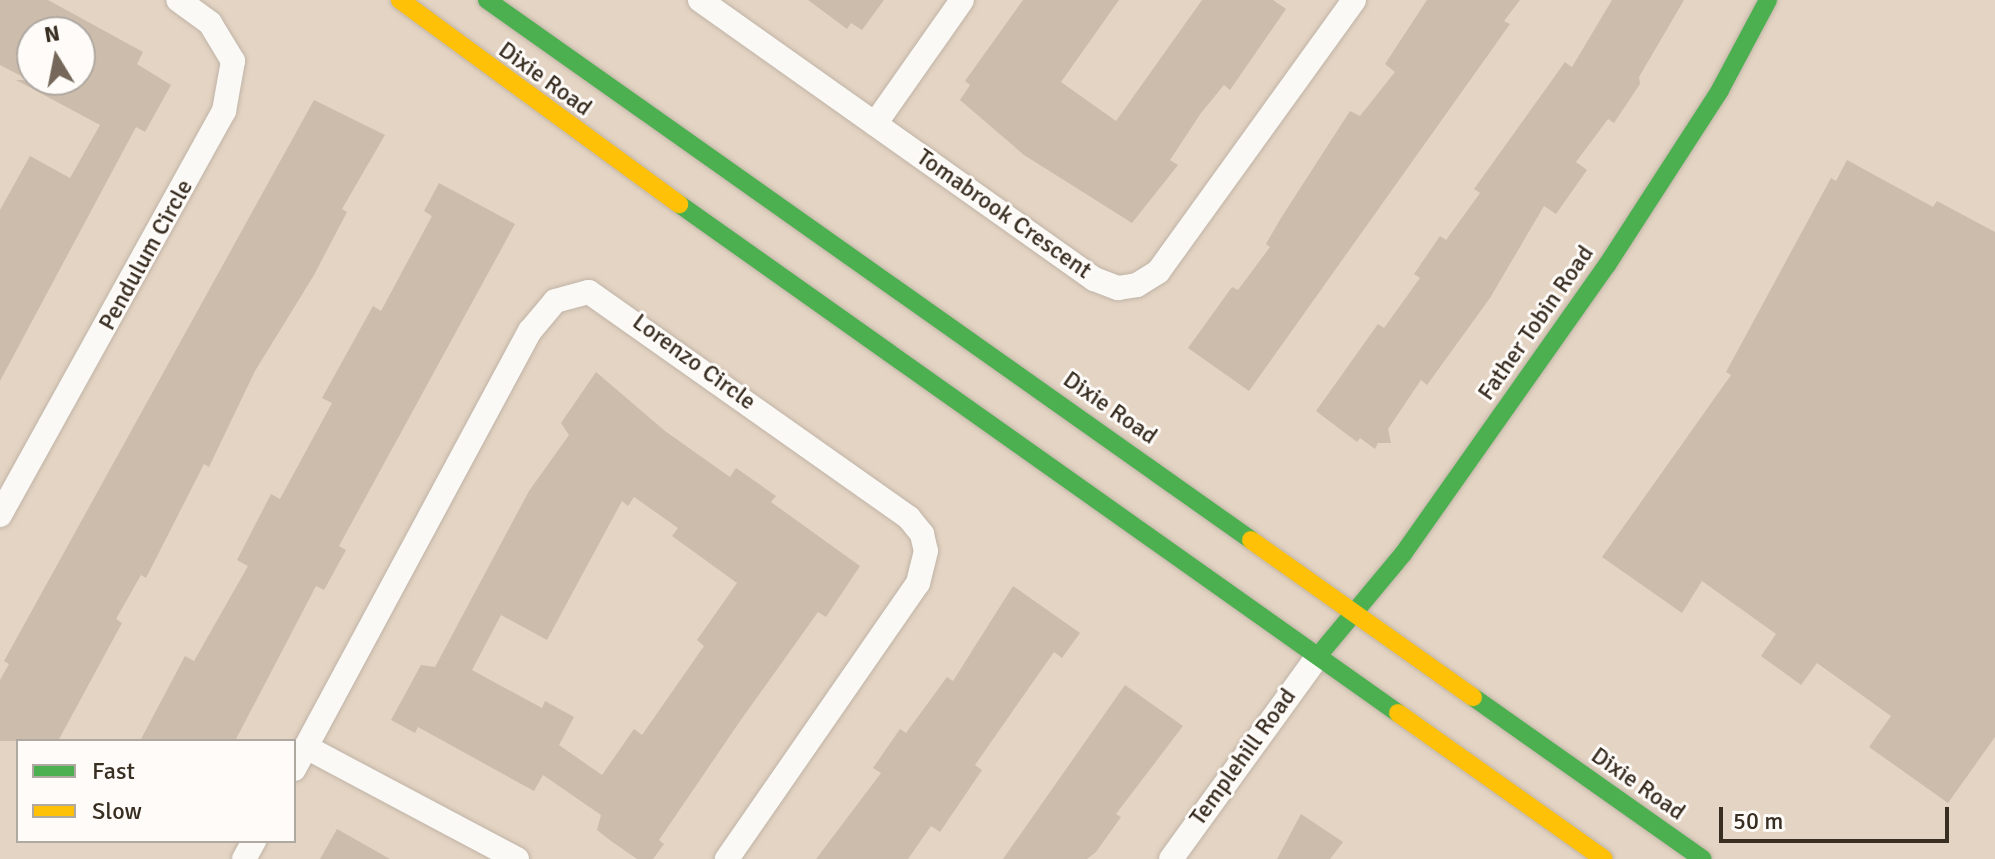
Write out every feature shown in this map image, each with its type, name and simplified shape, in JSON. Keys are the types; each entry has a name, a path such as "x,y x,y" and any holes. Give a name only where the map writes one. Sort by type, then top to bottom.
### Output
{"main road":[{"name":"Dixie Road","path":"400,0 585,137 1604,859"},
{"name":"Dixie Road","path":"487,0 1703,859"},
{"name":"Father Tobin Road","path":"1318,656 1403,554 1607,265 1720,90 1768,0"}],"street":[{"name":"Pendulum Circle","path":"0,515 224,111 233,78 229,52 210,23 178,0"},
{"name":"Tomabrook Crescent","path":"700,0 1094,279 1118,288 1137,285 1158,272 1354,0"},
{"path":"875,124 962,0"},
{"name":"Lorenzo Circle","path":"296,765 530,331 555,301 589,292 909,518 926,551 918,583 727,859"},
{"name":"Templehill Road","path":"1171,859 1318,656"},
{"path":"306,747 517,859"}],"building":[{"path":"0,0 48,0 77,16 16,16 16,73 0,65"},
{"path":"808,0 884,0 862,30 851,23 847,29"},
{"path":"1023,0 1119,0 1061,82 1116,121 1202,0 1273,0 1286,9 1230,90 1224,85 1201,113 1170,160 1178,165 1132,223 1024,155 960,100 970,85 965,81"},
{"path":"1427,0 1520,0 1504,21 1510,24 1249,391 1188,348 1232,287 1238,290 1270,247 1266,244 1281,218 1350,111 1360,116 1395,72 1385,64"},
{"path":"1612,0 1684,0 1639,77 1640,84 1614,123 1608,119 1576,162 1587,170 1556,214 1544,206 1490,298 1427,385 1421,380 1388,429 1391,443 1378,443 1375,449 1360,438 1357,442 1316,411 1378,324 1384,328 1420,278 1414,274 1440,236 1446,240 1480,193 1474,189 1565,62 1572,67"},
{"path":"96,26 143,52 137,64 171,85 145,132 136,127 0,381 0,210 30,156 70,178 100,125 46,96 96,96"},
{"path":"314,100 385,135 342,209 347,212 314,275 255,371 209,467 204,464 146,578 141,575 116,619 122,623 59,739 0,741 0,680 9,664 4,661"},
{"path":"1847,160 1933,207 1937,201 1995,232 1995,737 1948,803 1869,747 1891,716 1817,663 1801,685 1761,656 1776,634 1702,581 1682,613 1602,557 1731,375 1726,372 1831,178 1836,181"},
{"path":"439,183 515,224 339,546 346,550 324,590 316,586 236,739 141,739 185,656 194,661 248,566 237,560 271,494 280,499 332,403 322,398 373,306 381,311 432,216 424,211"},
{"path":"596,372 665,431 730,477 736,468 776,496 771,502 860,566 826,617 818,612 738,724 659,840 664,844 653,859 637,859 611,841 597,830 601,815 543,775 534,791 418,727 415,733 391,720 421,665 435,667 529,491 569,435 561,423","holes":["634,497 678,528 672,536 737,583 697,640 704,646 642,735 634,729 602,775 559,745 574,717 545,701 542,708 472,670 501,615 547,640 622,501 628,506"]},
{"path":"1013,586 1080,633 1062,658 1054,652 975,765 982,770 940,832 931,826 908,859 816,859 881,773 873,768 900,729 906,733 947,677 953,681"},
{"path":"1125,685 1183,726 1116,814 1121,817 1096,852 1087,859 1003,859"},
{"path":"1301,814 1343,842 1330,859 1277,859"},
{"path":"337,829 390,859 320,859"}],"traffic: fast":[{"path":"487,0 1251,540"},
{"path":"1318,656 1403,554 1607,265 1720,90 1768,0"},
{"path":"679,204 1398,713"},
{"path":"1473,697 1703,859"}],"traffic: slow":[{"path":"400,0 679,204"},
{"path":"1251,540 1473,697"},
{"path":"1398,713 1604,859"}]}
